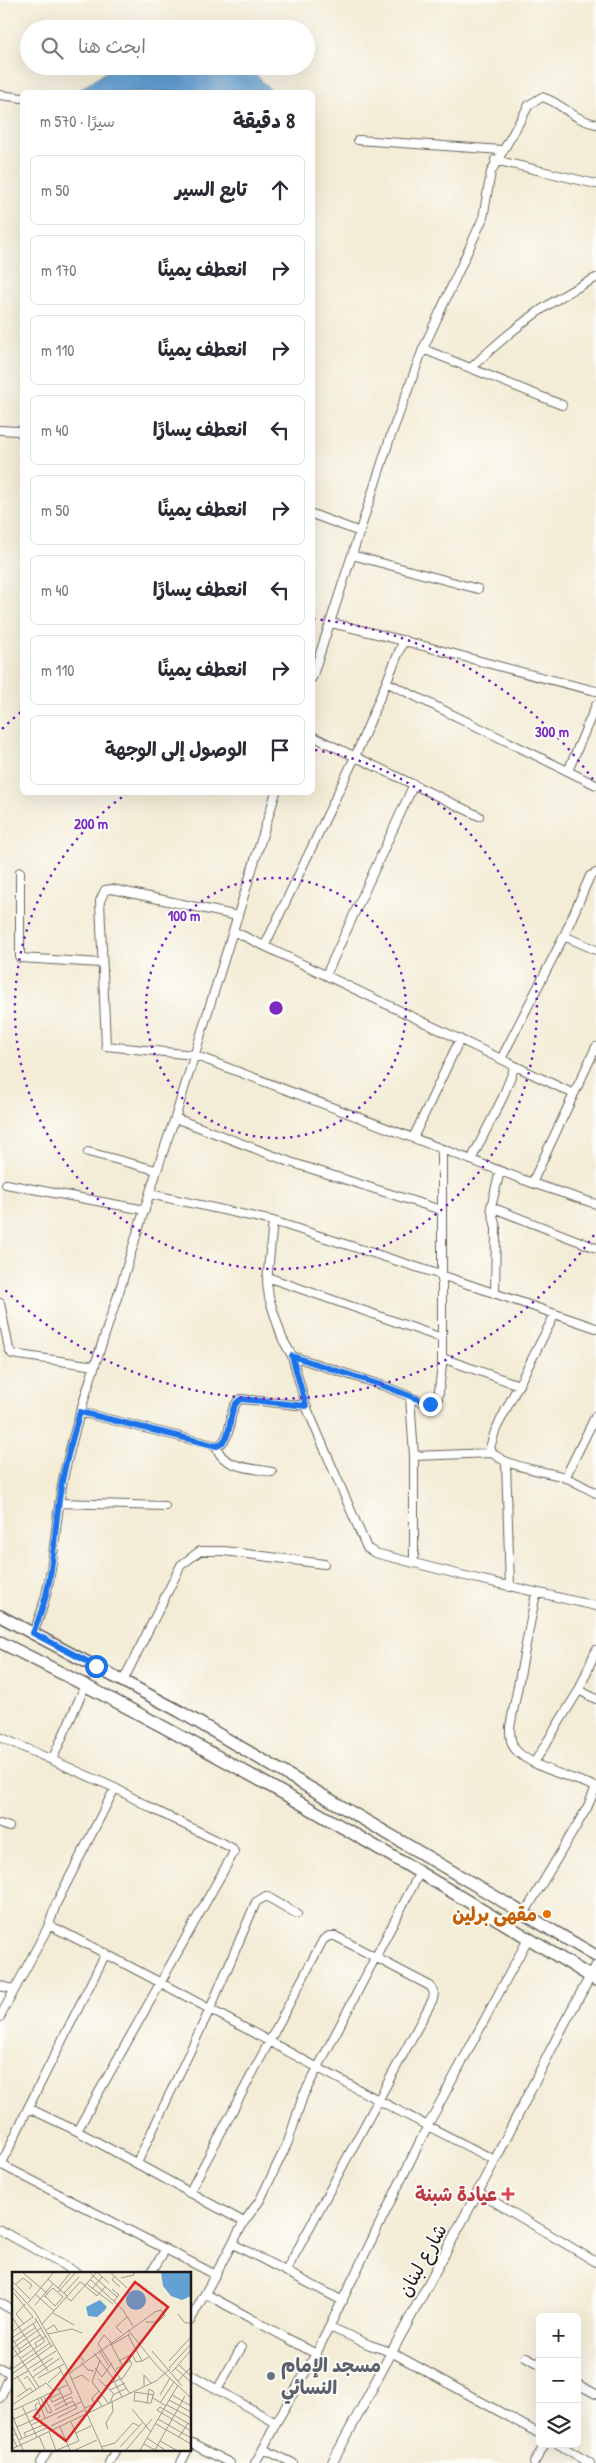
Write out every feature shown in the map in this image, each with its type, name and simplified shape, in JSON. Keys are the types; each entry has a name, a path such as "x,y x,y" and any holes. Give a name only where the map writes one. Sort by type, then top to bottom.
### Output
{"main road":[{"path":"0,1616 123,1681 596,1956"},
{"path":"0,1642 246,1772 594,1974"}],"street":[{"path":"0,95 20,98"},
{"path":"315,669 423,349 483,218 487,186 496,160 529,105 542,97 549,99 575,118 596,124"},
{"path":"358,140 502,150"},
{"path":"496,160 596,184"},
{"path":"471,368 493,346 530,317 567,293 596,278"},
{"path":"423,349 562,405"},
{"path":"0,430 20,432"},
{"path":"315,515 360,532"},
{"path":"352,555 478,589"},
{"path":"331,623 404,640 518,673 596,691"},
{"path":"265,945 355,757 388,683 404,640"},
{"path":"388,683 596,785"},
{"path":"568,771 596,705"},
{"path":"315,737 479,816"},
{"path":"326,975 414,784"},
{"path":"33,1633 44,1606 52,1576 59,1503 80,1412 156,1170 175,1118 275,795"},
{"path":"20,872 20,958 101,963"},
{"path":"501,1058 564,936 590,876 596,873"},
{"path":"238,916 112,889 105,890 100,901 101,963 106,1046 194,1055 442,1150 596,1204"},
{"path":"233,931 574,1094"},
{"path":"564,936 596,950"},
{"path":"413,1138 460,1039"},
{"path":"532,1183 596,1047"},
{"path":"471,1160 502,1099 515,1066"},
{"path":"175,1118 290,1162 440,1210"},
{"path":"292,1356 378,1384 427,1404 438,1399 442,1358 440,1210 442,1150"},
{"path":"88,1152 156,1170"},
{"path":"495,1294 496,1228 492,1207 500,1171"},
{"path":"6,1184 145,1210"},
{"path":"150,1194 274,1221 596,1328"},
{"path":"492,1207 596,1248"},
{"path":"274,1221 267,1278 269,1298 282,1338 292,1356 306,1406 367,1548 375,1553 414,1563 596,1606"},
{"path":"267,1278 442,1338"},
{"path":"0,1303 9,1349 12,1354 95,1366"},
{"path":"555,1314 495,1431 490,1448 492,1452 506,1462 565,1478 596,1493"},
{"path":"442,1358 519,1385"},
{"path":"410,1397 414,1456 414,1563"},
{"path":"217,1446 225,1439 236,1403 241,1399 306,1406"},
{"path":"80,1412 217,1446"},
{"path":"565,1478 596,1415"},
{"path":"217,1446 218,1454 226,1462 272,1472"},
{"path":"414,1456 492,1452"},
{"path":"506,1462 510,1587"},
{"path":"59,1503 165,1506"},
{"path":"123,1681 181,1565 192,1554 200,1551 224,1551 324,1564"},
{"path":"524,1914 587,1808 596,1787 534,1762 514,1749 510,1740 510,1727 536,1593"},
{"path":"534,1762 579,1690 596,1650"},
{"path":"53,1758 85,1686"},
{"path":"579,1690 596,1699"},
{"path":"0,1737 53,1758 115,1788 232,1848 234,1852 77,2131"},
{"path":"0,2017 49,1925 56,1904 115,1788"},
{"path":"0,1824 9,1827"},
{"path":"191,2319 244,2222 260,2200 282,2155 303,2096 420,1872"},
{"path":"137,2163 210,2009 256,1902 266,1896 297,1914"},
{"path":"49,1925 106,1953 427,2127 495,2160"},
{"path":"189,2193 323,1940 328,1936 335,1936 430,1986 434,1992 433,1999 286,2271"},
{"path":"255,2463 316,2354 427,2127 529,1937"},
{"path":"106,1953 1,2165 216,2275"},
{"name":"شارع لبنان","path":"332,2463 594,1974"},
{"path":"0,1986 14,1990"},
{"path":"28,2108 77,2131 244,2222"},
{"path":"478,2192 596,2262"},
{"path":"0,2230 75,2272"},
{"path":"233,2244 343,2301"},
{"path":"152,2272 165,2250"},
{"path":"206,2294 316,2354"},
{"path":"0,2303 12,2310"},
{"path":"330,2327 390,2352 536,2432"},
{"path":"217,2390 241,2348"},
{"path":"526,2358 536,2362"},
{"path":"0,2368 12,2374"},
{"path":"191,2375 276,2423"},
{"path":"0,2398 12,2377"},
{"path":"581,2387 596,2394"},
{"path":"191,2446 230,2463"},
{"path":"534,2463 543,2448"},
{"path":"565,2448 590,2463"},
{"path":"263,2449 293,2463"},
{"path":"41,2463 48,2450"},
{"path":"109,2463 116,2450"},
{"path":"181,2463 188,2450"}],"water":[{"path":"101,75 256,75 270,90 80,90"}],"place":[{"name":"مقهى برلين","path":"547,1914"},
{"name":"عيادة شبنة","path":"508,2194"},
{"name":"مسجد الإمام النسائي","path":"271,2376"}],"route":[{"path":"96,1666 33,1633 44,1606 52,1576 61,1486 80,1412 128,1425 164,1432 210,1446 217,1446 221,1444 228,1434 238,1400 306,1406 292,1356 387,1387 430,1404"}]}
